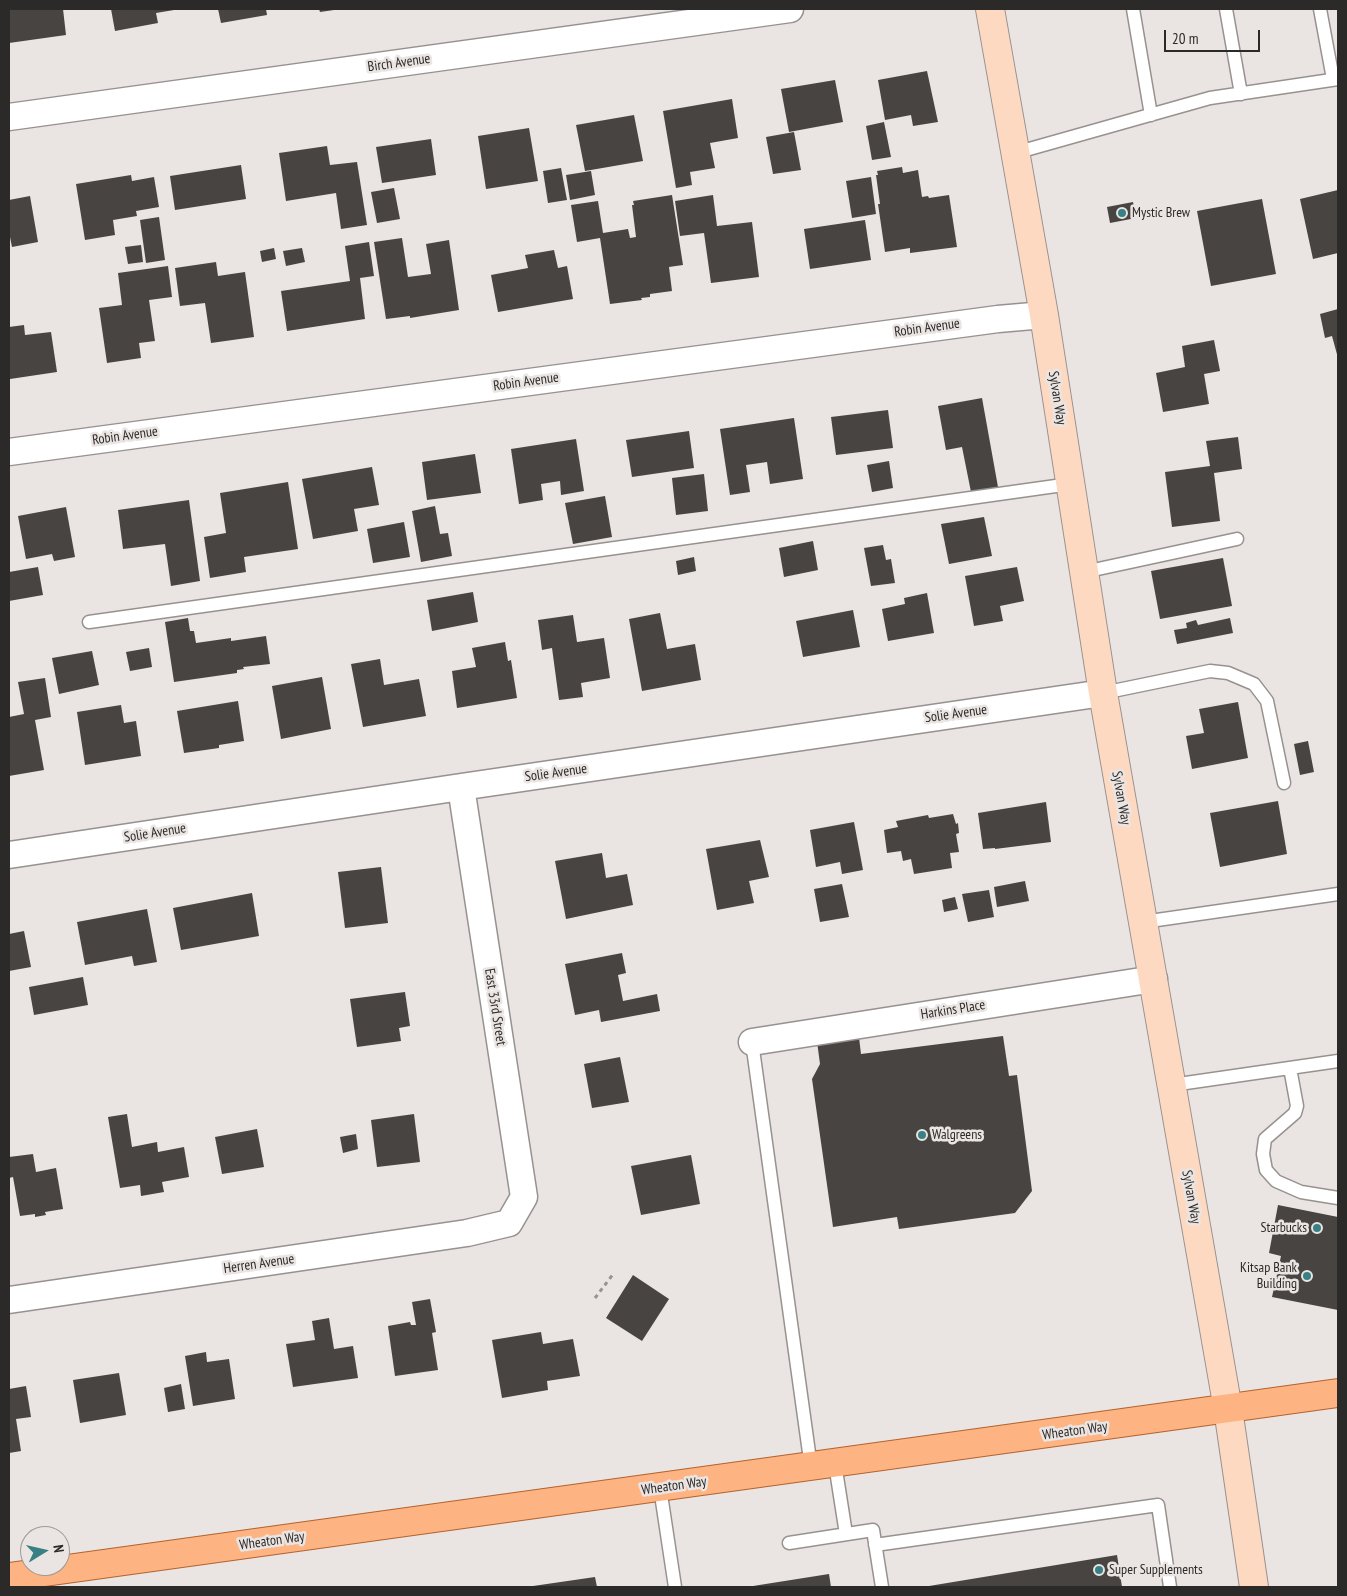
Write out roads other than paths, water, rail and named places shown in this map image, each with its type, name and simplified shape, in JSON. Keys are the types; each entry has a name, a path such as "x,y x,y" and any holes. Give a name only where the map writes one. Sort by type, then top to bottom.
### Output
{"main road":[{"name":"Sylvan Way","path":"990,9 1044,315 1103,693 1228,1409 1254,1587"},
{"name":"Wheaton Way","path":"9,1577 1338,1393"}],"street":[{"name":"Birch Avenue","path":"9,117 790,9"},
{"name":"Robin Avenue","path":"9,452 998,319 1044,315"},
{"name":"Solie Avenue","path":"9,856 461,787 1103,693"},
{"name":"East 33rd Street","path":"461,787 524,1197 509,1223"},
{"name":"Harkins Place","path":"752,1042 1154,979"},
{"name":"Herren Avenue","path":"9,1300 467,1233 509,1223"}],"lane":[{"path":"1133,9 1151,115"},
{"path":"1226,9 1240,94"},
{"path":"1015,153 1210,98 1336,79 1320,9"},
{"path":"89,622 1070,484"},
{"path":"1084,572 1237,539"},
{"path":"1103,693 1210,671 1228,673 1254,684 1267,701 1284,783"},
{"path":"1143,922 1338,894"},
{"path":"752,1042 823,1465 846,1534"},
{"path":"1172,1085 1338,1061"},
{"path":"1290,1068 1297,1106 1295,1112 1265,1139 1263,1154 1266,1170 1276,1181 1302,1192 1338,1198"},
{"path":"660,1488 676,1587"},
{"path":"875,1545 1158,1505 1170,1587"},
{"path":"789,1543 873,1530 882,1587"}],"place":[{"name":"Mystic Brew","path":"1122,213"},
{"name":"Walgreens","path":"922,1135"},
{"name":"Starbucks","path":"1317,1228"},
{"name":"Kitsap Bank Building","path":"1307,1276"},
{"name":"Super Supplements","path":"1099,1570"}]}
